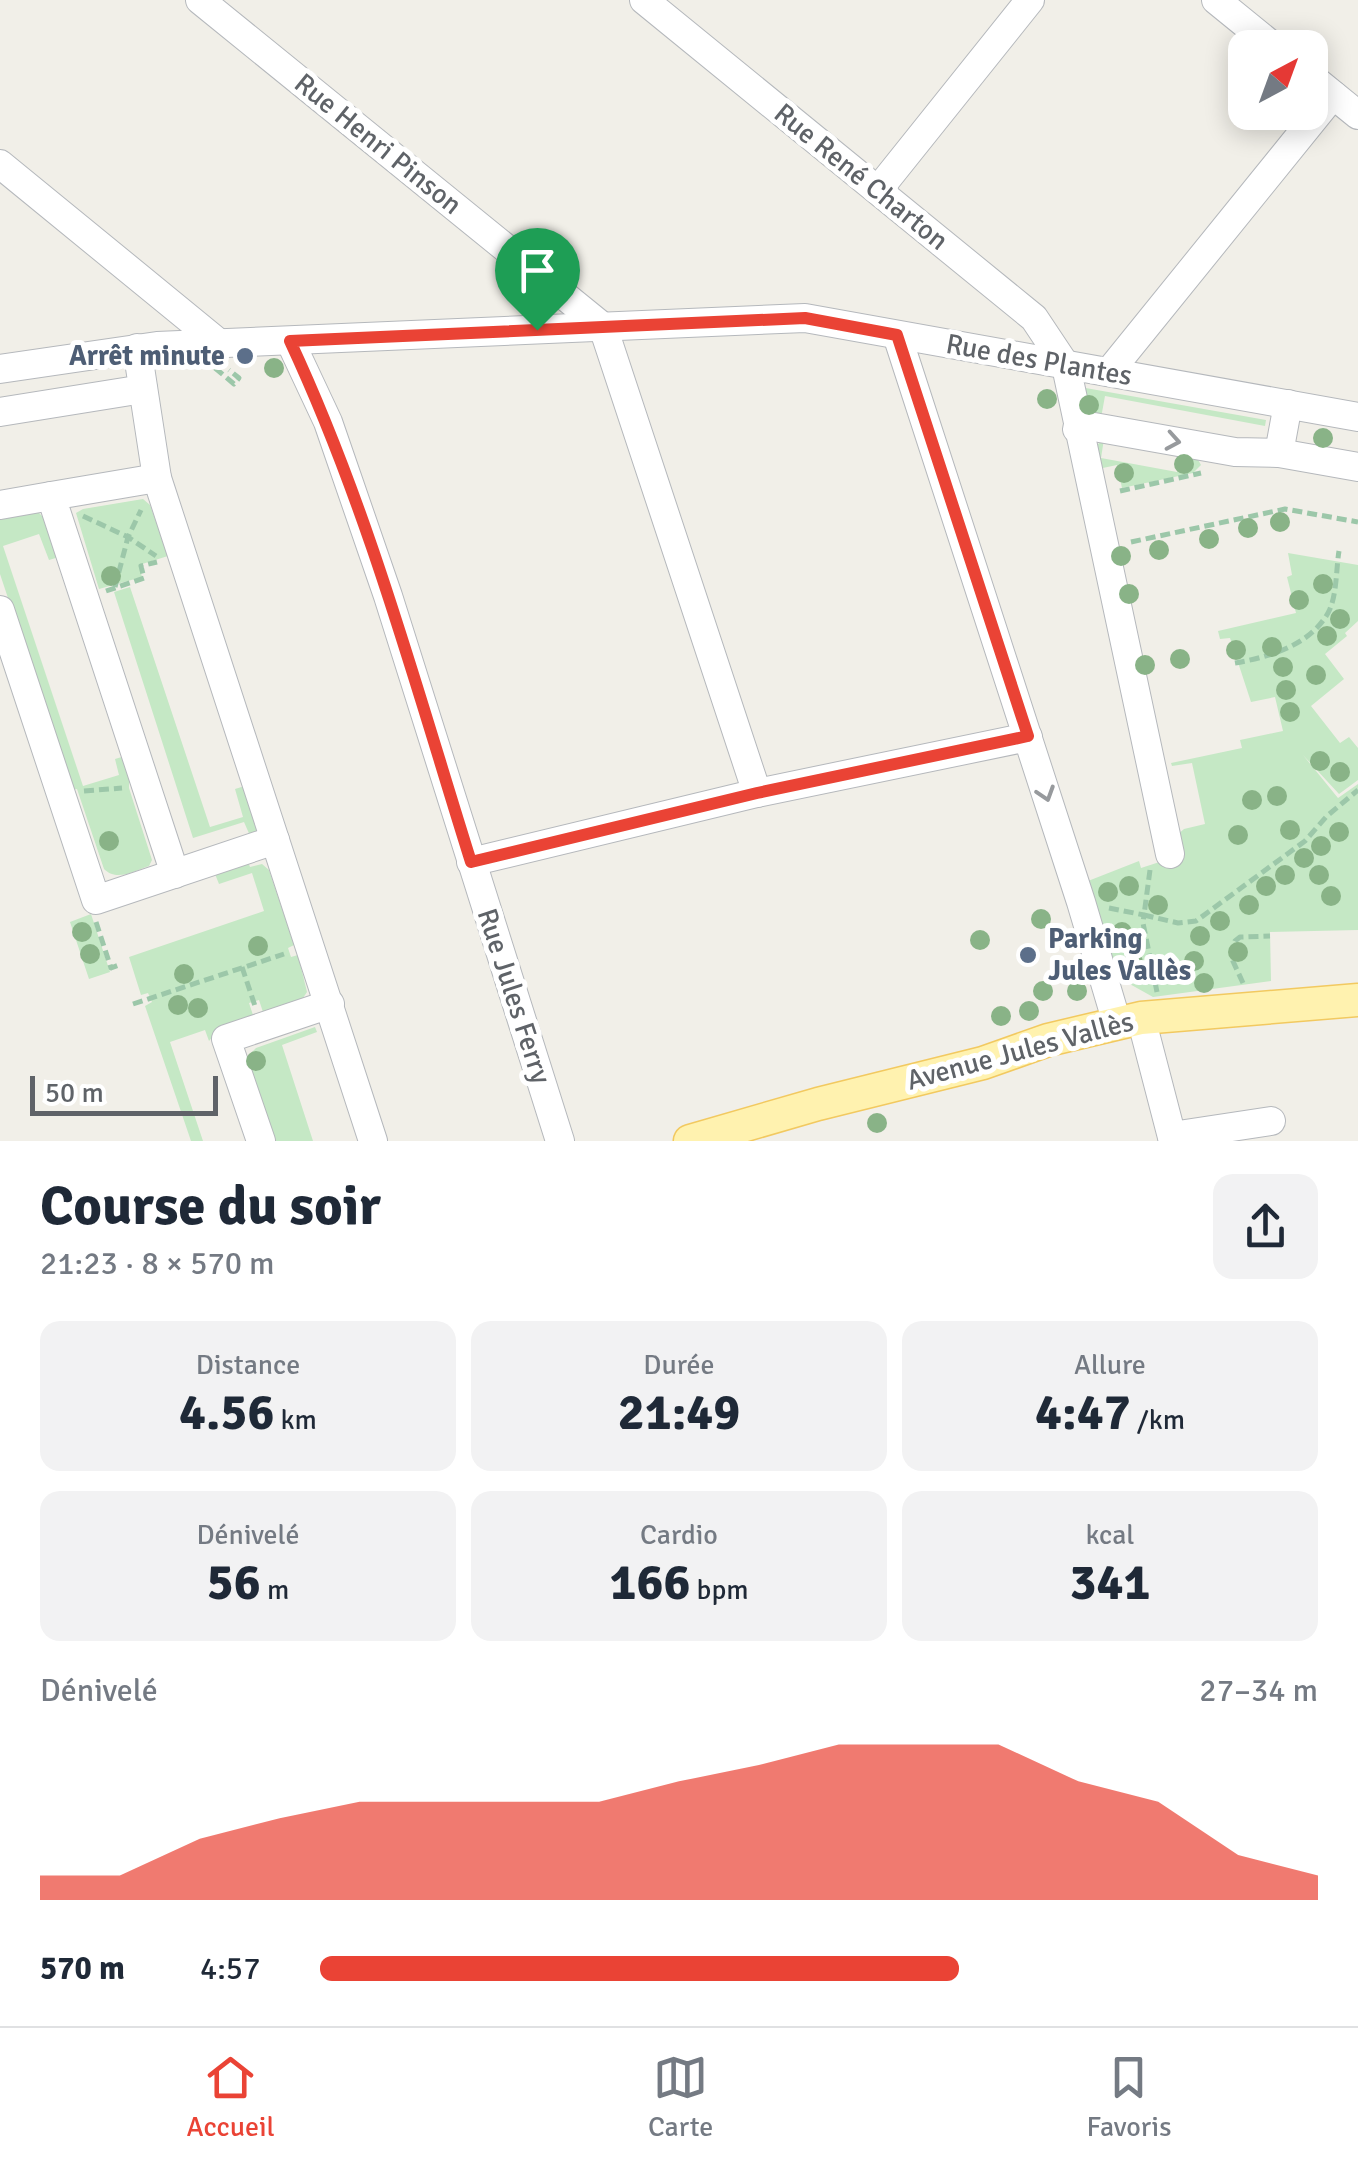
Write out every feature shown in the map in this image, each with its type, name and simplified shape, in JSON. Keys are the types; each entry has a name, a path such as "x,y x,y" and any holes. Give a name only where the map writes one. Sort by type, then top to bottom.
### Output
{"main road":[{"name":"Avenue Jules Vallès","path":"690,1141 1129,1020 1358,1000"}],"street":[{"name":"Rue Henri Pinson","path":"200,0 603,326"},
{"path":"878,190 1030,0"},
{"path":"1216,0 1253,30"},
{"name":"Rue René Charton","path":"649,1 1034,318 1066,366"},
{"path":"1328,91 1358,115"},
{"path":"1110,372 1333,95"},
{"path":"0,164 220,344"},
{"name":"Rue des Plantes","path":"0,368 138,348 805,318 1358,417"},
{"path":"603,326 757,793"},
{"path":"897,335 1028,736 1078,912 1129,1020 1172,1139 1271,1121"},
{"name":"Rue Jules Ferry","path":"290,341 334,439 388,596 560,1141"},
{"path":"138,348 151,489 276,840 374,1141"},
{"path":"1066,366 1160,858"},
{"path":"0,412 143,389"},
{"path":"1278,453 1288,404"},
{"path":"1077,428 1094,427 1234,452 1278,453 1358,467"},
{"path":"0,505 51,496 151,489"},
{"path":"51,496 175,874"},
{"path":"0,610 96,900 276,840"},
{"path":"471,862 757,793 1028,736"},
{"path":"260,1141 226,1039 330,1004"}],"path":[{"path":"1092,498 1210,471 1234,452"},
{"path":"115,588 128,537 151,489"},
{"path":"1103,548 1285,509 1358,522"},
{"path":"76,512 174,561"},
{"path":"1234,663 1268,657 1303,640 1329,611 1340,551"},
{"path":"84,598 144,578 141,566 174,561"},
{"path":"61,792 114,791 144,780"},
{"path":"1078,912 1144,914 1178,923 1196,921 1305,841 1358,790"},
{"path":"1150,960 1144,914 1160,858"},
{"path":"96,900 94,914 111,968 119,965"},
{"path":"1244,984 1232,957 1235,941 1240,937 1270,936"},
{"path":"133,1004 290,952"},
{"path":"242,968 254,1002"}],"green space":[{"path":"1080,387 1266,420 1265,426 1105,396 1101,418 1088,410"},
{"path":"1104,439 1101,458 1177,472 1181,453 1196,456 1201,465 1193,473 1122,488 1117,465 1098,469 1096,446"},
{"path":"143,499 150,505 168,556 139,565 142,577 99,589 76,513"},
{"path":"38,512 46,520 59,557 49,560 39,534 3,546 83,786 119,775 115,759 125,756 133,782 129,788 152,860 149,866 126,874 114,875 104,869 77,789 72,790 0,574 0,515"},
{"path":"1288,553 1358,565 1358,621 1325,654 1344,679 1311,706 1340,743 1349,737 1358,748 1358,780 1339,794 1303,755 1338,798 1358,784 1358,930 1270,932 1271,981 1153,997 1119,978 1088,881 1139,861 1141,868 1178,856 1176,836 1184,829 1205,824 1192,763 1171,763 1242,748 1240,740 1283,731 1275,697 1251,702 1230,638 1220,639 1218,631 1296,613 1287,577 1292,575"},
{"path":"130,587 210,827 243,817 235,789 248,785 259,828 251,838 244,822 193,838 114,592"},
{"path":"248,862 250,867 262,864 269,870 294,945 288,948 291,957 298,955 307,992 303,998 263,1012 259,1000 249,1003 253,1015 223,1025 209,1041 205,1030 170,1042 203,1141 191,1141 145,1006 152,1002 148,993 141,995 129,957 264,911 252,873 219,884 215,874"},
{"path":"91,914 110,972 89,979 70,922"},
{"path":"315,1027 317,1032 282,1045 313,1141 275,1141 247,1057 256,1048"}],"place":[{"name":"Arrêt minute","path":"245,356"},
{"name":"Parking Jules Vallès","path":"1028,955"}],"route":[{"path":"805,318 897,335 1028,736 757,793 471,862 388,596 328,422 290,341 537,330 805,318"}]}
